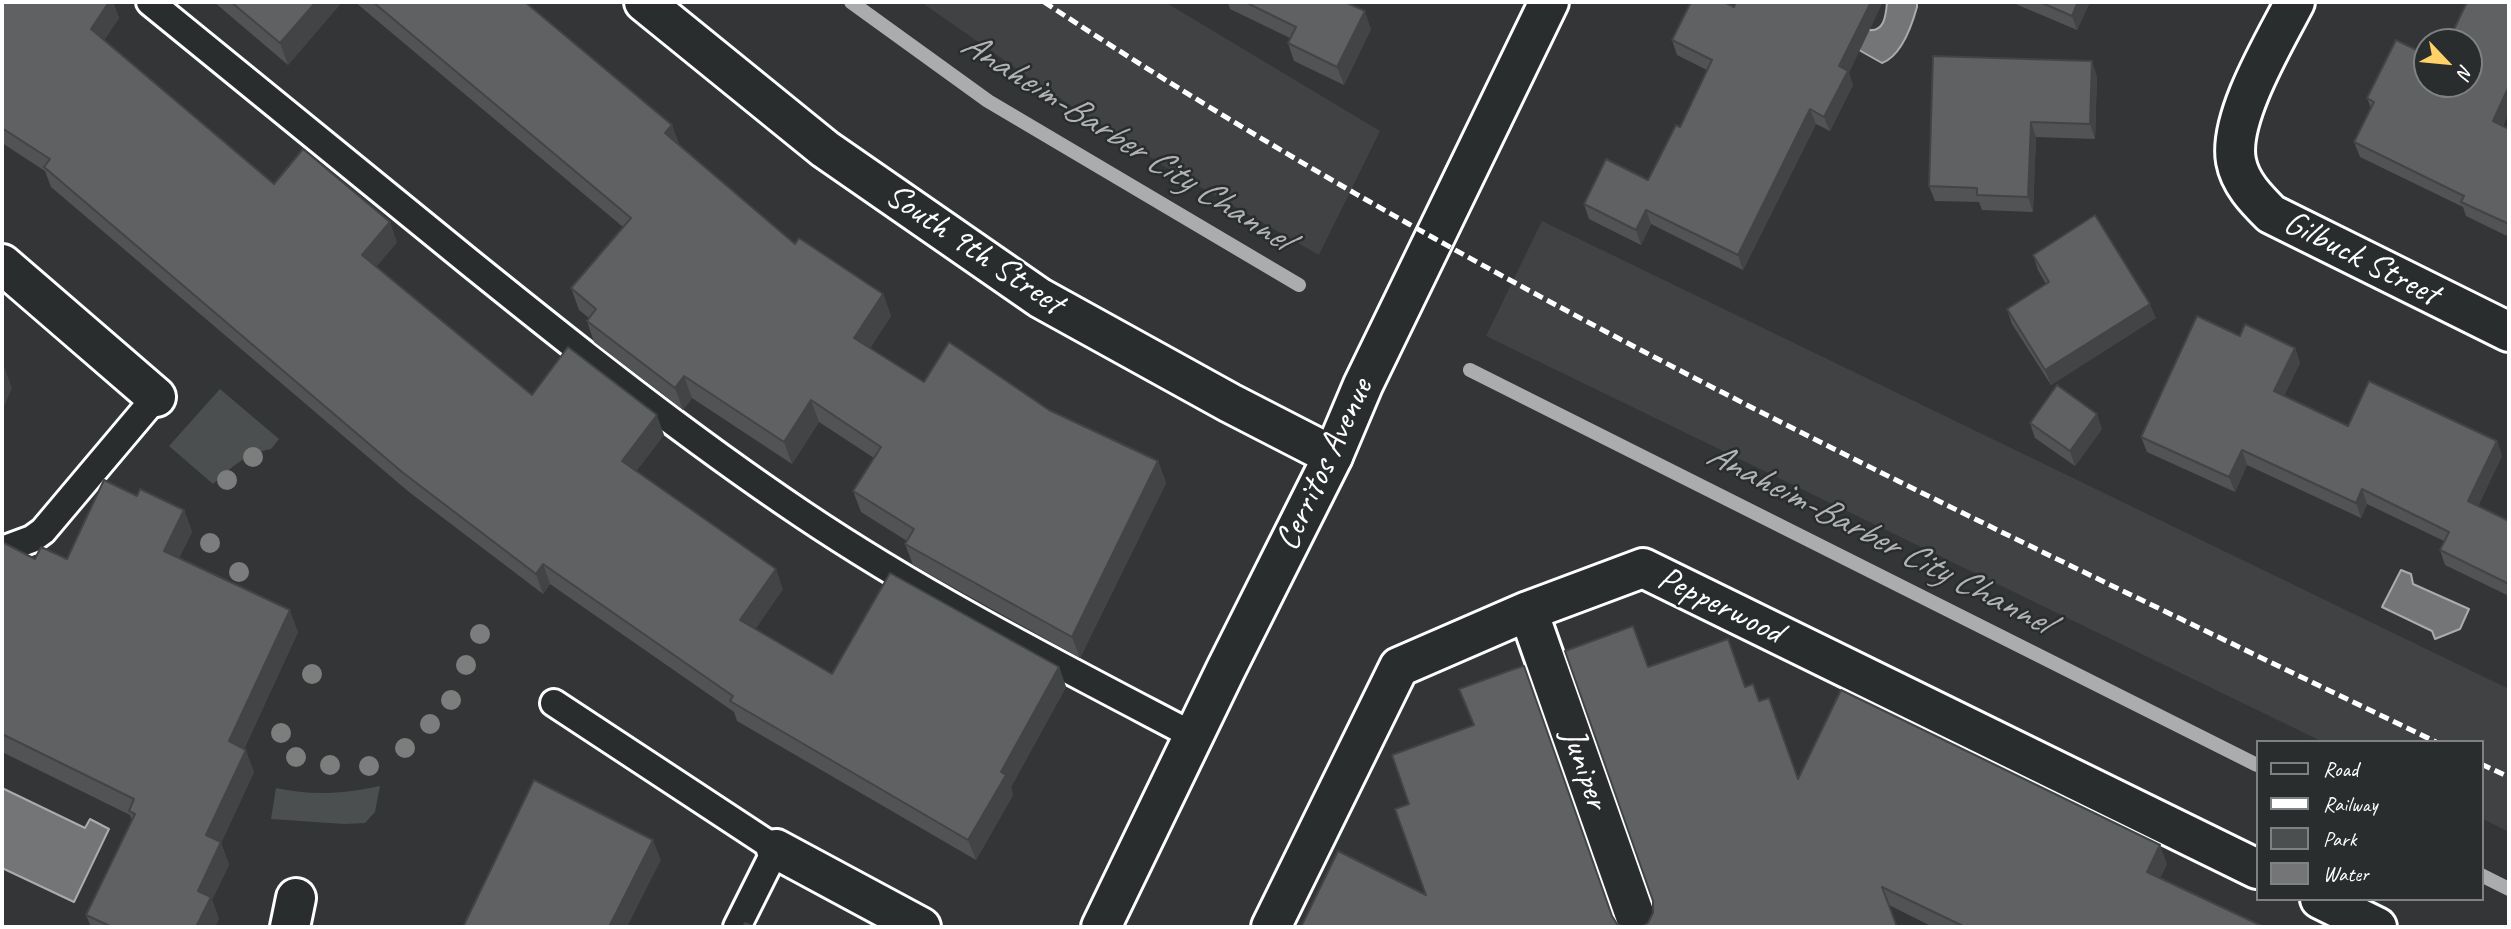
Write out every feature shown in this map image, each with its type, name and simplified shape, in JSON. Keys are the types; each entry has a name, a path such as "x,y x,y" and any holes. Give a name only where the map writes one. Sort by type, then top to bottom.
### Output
{"street":[{"name":"South 9th Street","path":"644,2 825,149 1040,298 1230,403 1333,456"},
{"name":"Cerritos Avenue","path":"1101,927 1333,456 1363,385 1549,2"},
{"name":"Gilbuck Street","path":"2295,2 2243,112 2235,137 2236,161 2242,180 2271,214 2509,332"},
{"path":"2,264 156,397"},
{"name":"Pepperwood","path":"1270,927 1399,667 1528,611 1643,568 2256,869"},
{"name":"Juniper","path":"1528,611 1639,927"},
{"path":"776,849 921,927"},
{"path":"2324,901 2377,927"}],"lane":[{"path":"150,2 670,422 870,557 1006,638 1194,736"},
{"path":"2,550 32,539 43,531 156,397"},
{"path":"554,704 776,849 737,927"}],"shaded area":[{"path":"921,2 1165,2 1380,131 1319,255 1162,165 1047,90"},
{"path":"1542,221 2509,689 2509,832 2483,819 2483,740 2319,740 1486,336"}],"green space":[{"path":"220,389 279,439 271,449 246,458 213,484 169,446"},
{"path":"380,786 375,812 365,823 271,819 276,788 328,793"}],"water":[{"path":"1887,2 1917,2 1917,7 1900,47 1882,63 1859,50 1865,29 1876,29 1883,23"},
{"path":"2401,570 2411,574 2413,584 2469,609 2460,629 2435,639 2432,631 2382,607"},
{"path":"2,788 85,828 90,819 109,829 74,902 2,868"}],"building":[{"path":"2,2 109,2 91,29 274,184 303,149 390,222 362,255 532,395 568,347 657,415 622,461 776,569 740,620 832,674 890,573 1059,667 1001,772 1006,775 968,840 730,701 733,696 543,564 536,574 402,472 44,167 50,159 2,128"},
{"path":"231,2 316,2 280,43"},
{"path":"373,2 525,2 672,125 665,133 795,244 799,238 883,294 854,338 924,382 949,342 1049,410 1158,461 1072,637 905,544 914,529 853,491 881,447 811,400 784,442 684,376 675,388 587,321 596,309 571,288 631,218"},
{"path":"1245,2 1345,2 1365,11 1337,67 1288,43 1296,27"},
{"path":"1691,2 1724,2 1734,7 1736,2 1871,2 1839,66 1848,71 1824,117 1810,109 1738,255 1646,210 1636,230 1584,204 1606,159 1648,180 1676,125 1680,127 1712,60 1672,40"},
{"path":"2040,2 2078,2 2072,16"},
{"path":"2467,2 2509,2 2509,86 2493,121 2509,129 2509,224 2461,202 2464,196 2354,142 2374,102 2367,98 2396,40 2413,48 2413,98 2483,98 2483,28 2455,28"},
{"path":"1933,56 2092,61 2090,124 2031,122 2028,197 1977,195 1977,188 1929,186"},
{"path":"2095,215 2150,304 2045,370 2007,309 2049,282 2033,255"},
{"path":"2197,316 2240,336 2245,324 2295,348 2274,391 2348,426 2369,381 2497,441 2468,501 2509,521 2509,584 2440,550 2449,532 2362,489 2356,503 2242,450 2229,477 2141,437"},
{"path":"2057,385 2097,414 2070,451 2030,423"},
{"path":"104,480 137,496 140,489 184,510 164,551 290,610 229,741 246,750 206,835 221,842 198,891 211,897 196,927 112,927 86,915 135,814 129,811 134,799 2,734 2,542 35,559 41,547 67,559"},
{"path":"1633,626 1648,667 1728,639 1745,687 1753,684 1759,701 1769,698 1798,779 1841,690 2160,845 2147,872 2264,927 1965,927 1882,887 1897,927 1641,927 1648,923 1653,913 1653,901 1565,651"},
{"path":"1524,666 1612,916 1617,924 1623,927 1301,927 1338,851 1426,895 1395,809 1409,804 1392,755 1474,725 1459,689"},
{"path":"534,780 653,840 609,927 463,927"}],"waterway":[{"name":"Anaheim-Barber City Channel","path":"851,2 988,101 1299,285"},
{"name":"Anaheim-Barber City Channel","path":"1470,370 2256,764"},
{"name":"Anaheim-Barber City Channel","path":"2483,876 2509,889"}],"railway":[{"path":"1044,2 1210,108 1380,208 1553,303 1903,484 2432,740"},
{"path":"2483,765 2509,777"}]}
